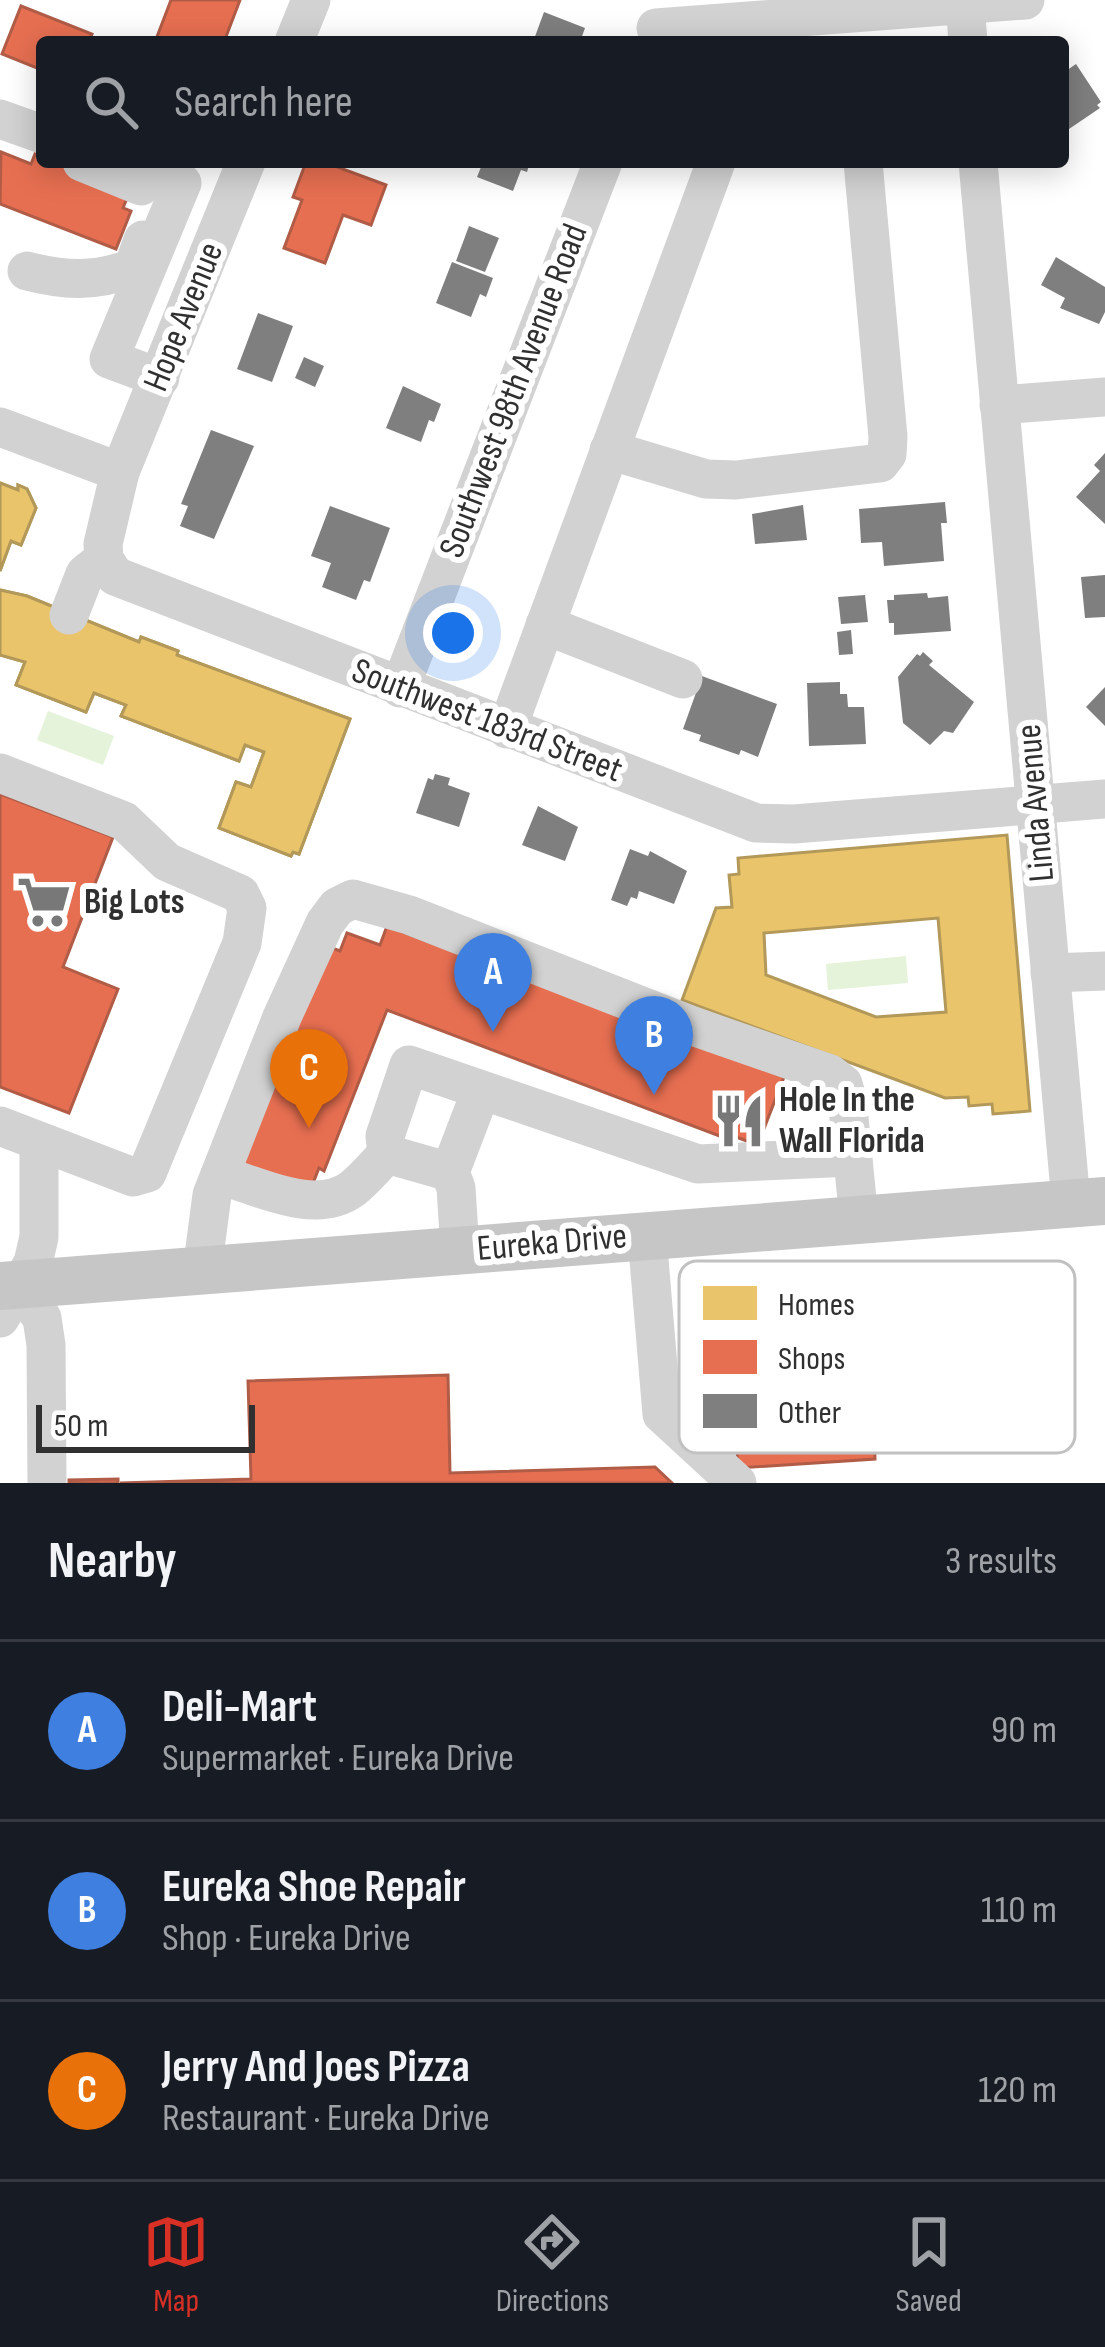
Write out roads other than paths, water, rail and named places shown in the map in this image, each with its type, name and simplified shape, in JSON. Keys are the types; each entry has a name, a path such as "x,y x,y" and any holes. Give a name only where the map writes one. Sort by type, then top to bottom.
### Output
{"main road":[{"name":"Eureka Drive","path":"6,1296 202,1271 1088,1202"}],"street":[{"path":"296,36 311,0"},
{"path":"657,23 953,13 1025,0"},
{"path":"0,119 36,132"},
{"path":"0,134 36,146"},
{"path":"27,271 80,280 133,268 152,202 143,187 97,168"},
{"path":"139,168 182,183 109,359 160,378"},
{"name":"Hope Avenue","path":"120,472 244,168"},
{"name":"Southwest 98th Avenue Road","path":"400,688 601,168"},
{"path":"507,729 714,168"},
{"path":"609,450 706,479 758,478 880,463 887,454 888,436 863,168"},
{"name":"Linda Avenue","path":"979,168 1050,973 1088,1202"},
{"path":"999,405 1105,397"},
{"path":"0,427 120,472 104,559 85,574 69,615"},
{"name":"Southwest 183rd Street","path":"104,559 115,576 765,825 1105,799"},
{"path":"545,625 683,679"},
{"path":"0,773 124,821 167,862 228,885 248,908 242,943 147,1173 133,1177 0,1126"},
{"path":"202,1271 207,1217 220,1175 313,946 337,907 353,899 830,1074 843,1084 847,1098 859,1220"},
{"path":"1050,973 1105,971"},
{"path":"387,1154 385,1136 409,1065 698,1164 852,1156"},
{"path":"460,1250 456,1188 450,1172 481,1091"},
{"path":"39,1142 39,1237 33,1264 6,1296 42,1318 47,1483"},
{"path":"387,1154 450,1172"},
{"path":"220,1175 300,1199 326,1198 349,1192 387,1154"},
{"path":"647,1236 662,1414 679,1430"},
{"path":"704,1453 737,1483"}],"place":[{"name":"Big Lots","path":"44,902"},
{"name":"Deli-Mart","path":"493,1032"},
{"name":"Eureka Shoe Repair","path":"654,1095"},
{"name":"Hole In the Wall Florida","path":"739,1121"},
{"name":"Jerry And Joes Pizza","path":"309,1128"}]}
